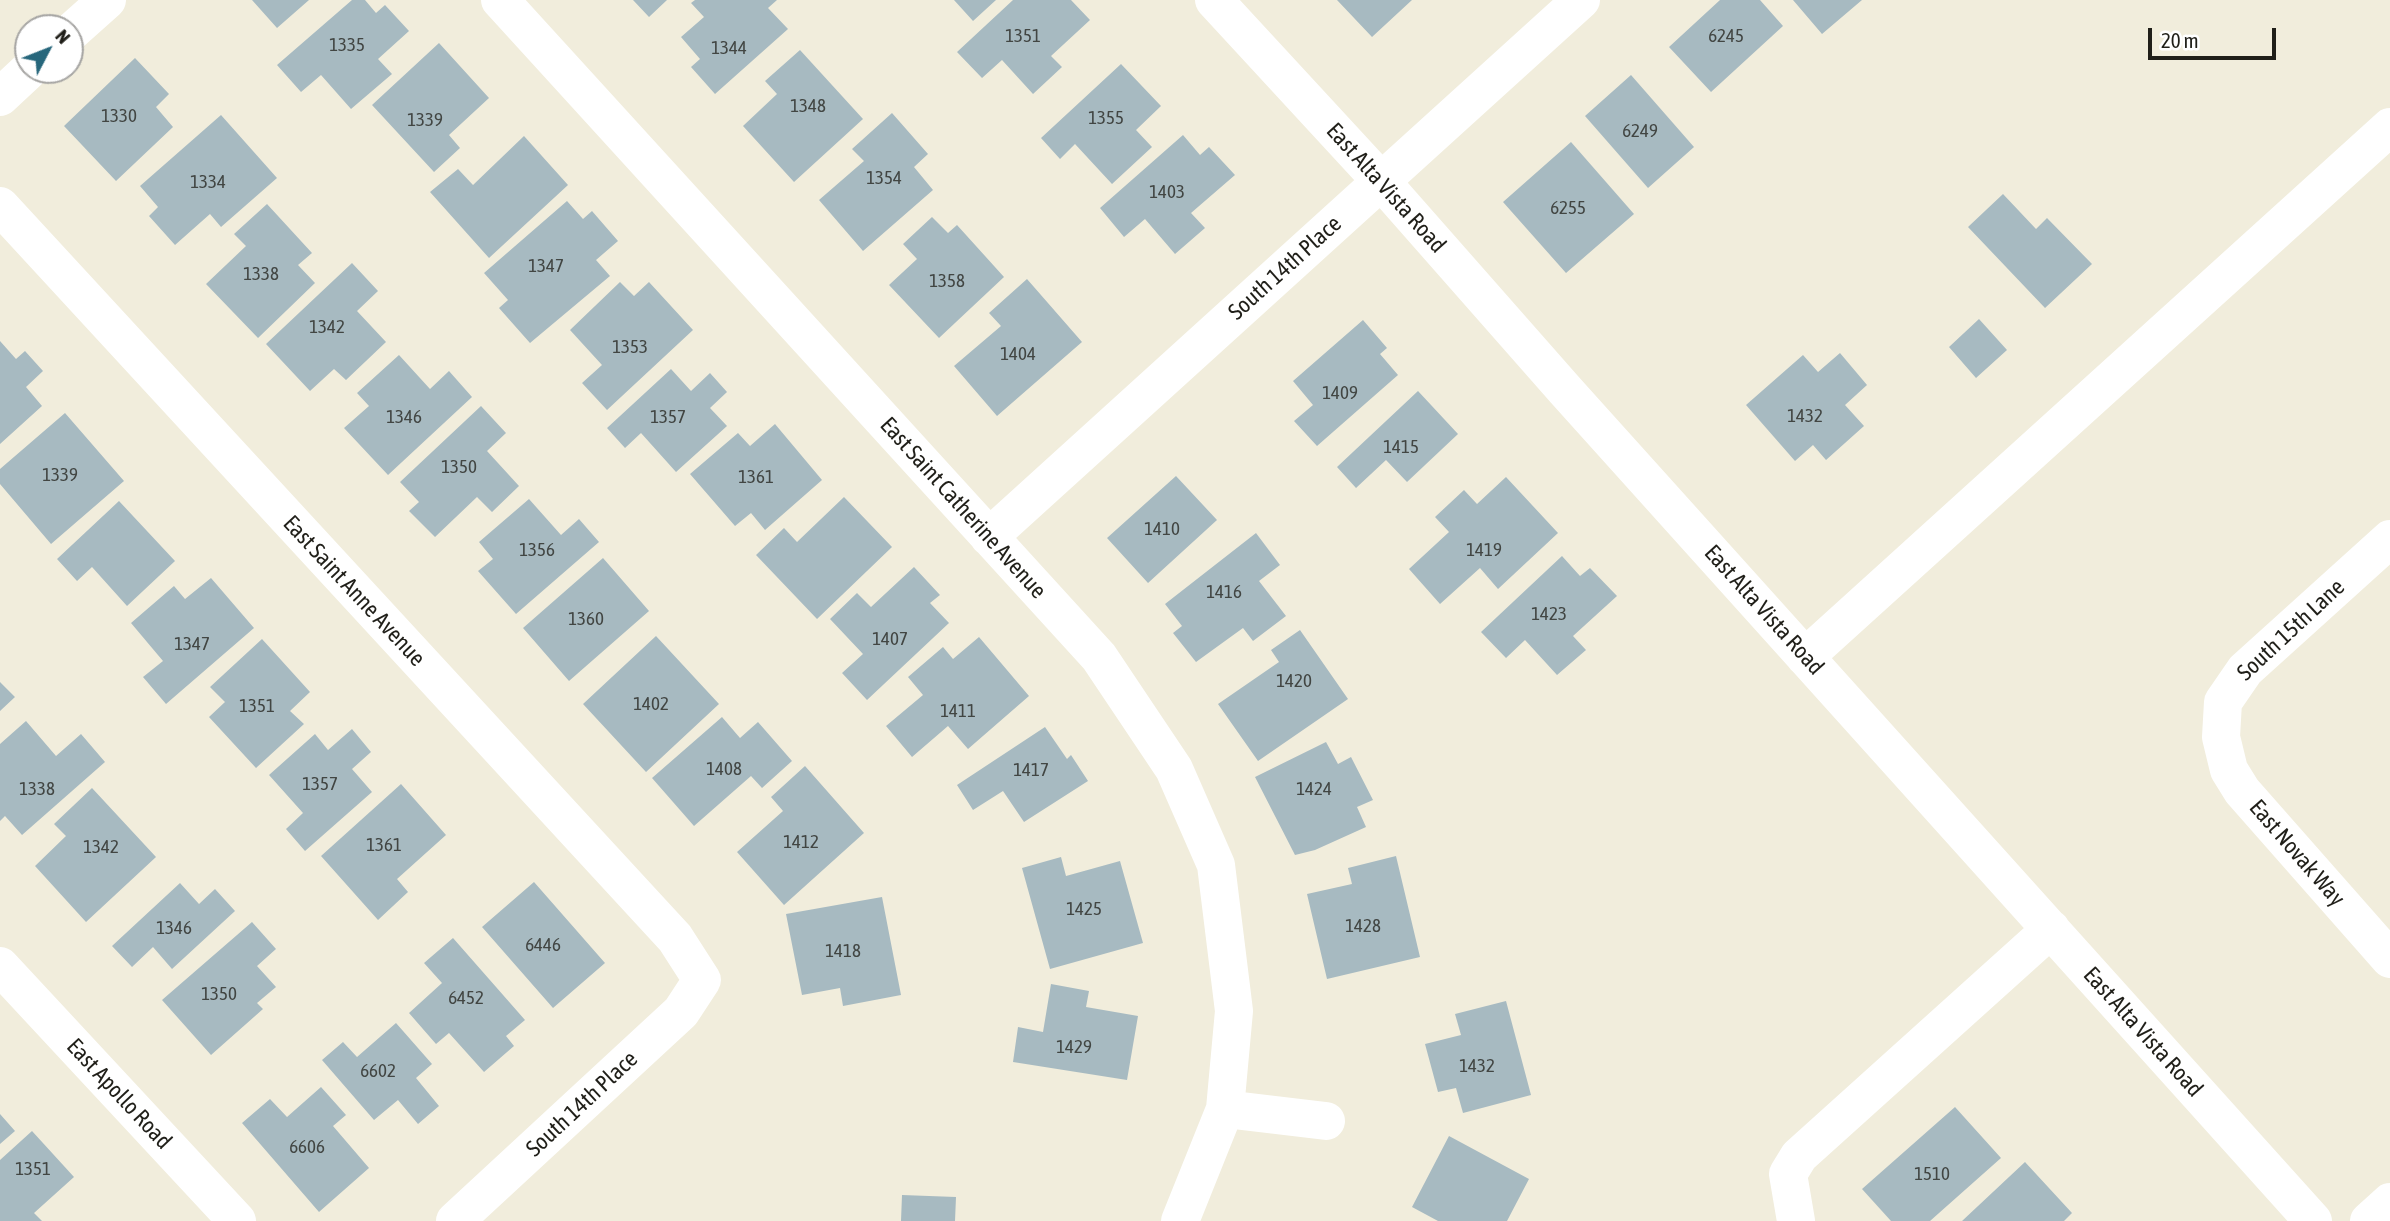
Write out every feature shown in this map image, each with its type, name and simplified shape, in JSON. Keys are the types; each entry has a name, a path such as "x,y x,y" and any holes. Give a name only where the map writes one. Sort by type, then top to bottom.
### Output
{"street":[{"path":"84,21 107,0"},
{"name":"East Saint Catherine Avenue","path":"500,0 1099,657 1174,769 1216,865 1234,1011 1225,1109 1181,1221"},
{"name":"East Alta Vista Road","path":"1214,0 1381,181 1805,657 2314,1221"},
{"name":"South 14th Place","path":"989,537 1581,0"},
{"path":"0,97 14,84"},
{"path":"1805,657 2390,127"},
{"name":"East Saint Anne Avenue","path":"0,206 675,938 702,980"},
{"name":"South 15th Lane","path":"2221,737 2223,702 2245,670 2390,539"},
{"name":"East Novak Way","path":"2221,737 2229,770 2242,791 2390,959"},
{"path":"1793,1208 1788,1174 1799,1156 2050,929"},
{"name":"East Apollo Road","path":"0,966 237,1221"},
{"name":"South 14th Place","path":"454,1221 681,1012 702,980"},
{"path":"1225,1109 1326,1121"},
{"path":"2369,1221 2390,1202"}],"building":[{"path":"252,0 309,0 277,28"},
{"path":"352,0 365,0 376,13 385,5 409,31 378,59 392,74 351,109 321,75 301,92 277,65"},
{"path":"633,0 667,0 649,17"},
{"path":"695,0 777,0 768,8 788,29 715,94 691,67 700,59 681,37 704,17 691,3"},
{"path":"954,0 996,0 973,21"},
{"path":"1013,0 1071,0 1090,20 1051,56 1062,67 1033,94 1002,60 982,78 957,52"},
{"path":"1337,0 1412,0 1372,37"},
{"path":"1720,0 1760,0 1783,26 1711,92 1669,47"},
{"path":"1793,0 1862,0 1822,34"},
{"path":"439,43 489,98 449,135 460,148 434,172 372,105"},
{"path":"800,50 863,119 794,182 743,126 777,94 765,81"},
{"path":"135,58 169,94 156,107 173,127 116,181 64,126"},
{"path":"1121,64 1161,106 1136,130 1152,147 1112,184 1075,144 1060,159 1041,138"},
{"path":"1631,75 1694,147 1648,188 1585,116"},
{"path":"892,113 928,154 914,167 933,190 863,251 819,200 864,161 852,149"},
{"path":"221,115 277,178 221,227 210,214 175,245 149,216 158,207 140,186"},
{"path":"1183,135 1200,155 1209,147 1235,175 1191,213 1205,228 1175,254 1145,219 1124,237 1100,208"},
{"path":"524,136 568,185 489,258 430,192 458,169 473,185"},
{"path":"1571,142 1634,214 1566,273 1503,202"},
{"path":"2003,194 2036,229 2047,218 2092,264 2045,308 1968,227"},
{"path":"567,201 583,219 592,211 618,241 596,260 610,276 530,343 499,308 508,300 484,273"},
{"path":"267,204 312,253 298,265 315,283 258,338 206,284 246,246 234,234"},
{"path":"932,217 948,233 957,225 1004,277 939,338 889,285 917,259 903,244"},
{"path":"352,263 378,291 357,311 386,342 346,380 334,369 310,391 266,344"},
{"path":"1027,279 1082,342 997,416 954,366 1001,326 989,313"},
{"path":"620,282 634,296 649,282 693,330 607,410 582,383 602,365 570,330"},
{"path":"1979,319 2007,350 1976,378 1949,347"},
{"path":"1363,320 1387,348 1380,354 1398,375 1317,446 1294,421 1313,405 1293,381"},
{"path":"0,341 16,359 25,351 43,371 26,387 42,406 0,444"},
{"path":"1840,353 1867,385 1845,405 1864,426 1826,460 1813,445 1795,461 1746,405 1803,355 1818,372"},
{"path":"399,355 430,389 449,371 472,397 388,475 344,428 369,406 357,393"},
{"path":"671,369 691,391 710,373 727,392 710,408 727,426 676,472 641,433 625,448 607,428"},
{"path":"1418,391 1458,434 1407,482 1386,460 1356,488 1337,467"},
{"path":"481,406 506,433 487,451 519,486 492,512 477,497 435,537 409,511 419,502 400,482"},
{"path":"65,413 124,481 51,544 0,484 0,469"},
{"path":"775,424 822,480 765,530 751,513 735,526 690,474 738,433 750,446"},
{"path":"1176,476 1217,520 1148,583 1107,538"},
{"path":"1506,477 1558,533 1498,589 1480,568 1440,604 1409,569 1449,532 1435,517 1464,490 1477,504"},
{"path":"844,497 892,547 817,619 756,555 784,528 797,542"},
{"path":"529,499 561,535 579,519 599,542 516,614 478,571 493,559 479,542"},
{"path":"119,501 175,561 127,606 92,567 77,581 57,559"},
{"path":"1256,533 1280,565 1259,581 1286,616 1253,641 1243,628 1196,662 1173,633 1182,626 1165,604"},
{"path":"1562,556 1580,576 1590,568 1617,596 1573,636 1586,650 1557,675 1525,640 1506,658 1481,632"},
{"path":"603,558 649,611 569,681 523,628"},
{"path":"914,567 940,595 930,603 949,623 867,700 842,673 863,654 830,619 857,593 871,607"},
{"path":"211,578 254,628 166,704 143,677 163,661 131,623 174,586 185,599"},
{"path":"1300,630 1348,699 1258,761 1218,704 1279,662 1271,650"},
{"path":"656,636 719,704 646,772 583,704"},
{"path":"979,637 1029,696 968,749 948,726 912,757 886,726 923,695 908,677 943,647 953,659"},
{"path":"262,639 310,692 290,711 304,724 256,768 209,717 225,702 210,687"},
{"path":"0,682 15,697 0,711"},
{"path":"722,717 740,738 758,722 792,761 762,788 751,776 694,826 652,778"},
{"path":"26,721 56,756 81,734 105,762 22,835 5,816 0,821 0,744"},
{"path":"1045,727 1067,759 1071,755 1088,781 1024,822 1003,791 973,810 957,785"},
{"path":"352,729 371,752 352,769 372,792 305,851 286,829 303,813 269,775 315,734 328,750"},
{"path":"1326,742 1338,764 1351,757 1373,800 1357,807 1366,827 1315,850 1295,855 1255,777"},
{"path":"805,766 864,833 784,905 737,852 783,811 771,797"},
{"path":"401,784 446,835 397,879 408,892 378,920 321,856"},
{"path":"92,788 156,857 86,922 35,866 66,836 54,824"},
{"path":"1396,856 1420,957 1327,979 1307,894 1352,884 1348,868"},
{"path":"1061,857 1066,876 1120,861 1143,943 1050,969 1022,868"},
{"path":"534,882 605,963 553,1008 482,927"},
{"path":"180,883 199,904 215,889 235,911 172,969 153,947 132,967 112,946"},
{"path":"882,897 901,995 843,1006 840,988 802,995 786,914"},
{"path":"252,922 276,949 257,966 276,987 257,1003 263,1009 211,1055 162,1000"},
{"path":"453,938 525,1020 506,1036 514,1046 484,1072 449,1033 436,1044 409,1013 442,983 424,963"},
{"path":"1051,984 1089,991 1086,1007 1138,1016 1127,1080 1013,1062 1018,1027 1043,1032"},
{"path":"1506,1001 1531,1095 1463,1113 1456,1088 1438,1092 1425,1044 1461,1035 1455,1014"},
{"path":"396,1023 432,1064 416,1078 439,1106 418,1124 398,1100 374,1120 322,1060 343,1042 357,1057"},
{"path":"321,1087 346,1115 333,1126 369,1168 319,1212 242,1123 270,1099 287,1117"},
{"path":"1955,1107 2001,1158 1930,1221 1891,1221 1862,1189"},
{"path":"0,1114 15,1131 0,1144"},
{"path":"32,1131 74,1177 34,1213 42,1221 0,1221 0,1160"},
{"path":"1449,1136 1529,1179 1507,1221 1438,1221 1412,1207"},
{"path":"2025,1162 2072,1213 2064,1221 1962,1221"},
{"path":"902,1195 956,1197 955,1221 901,1221"}]}
